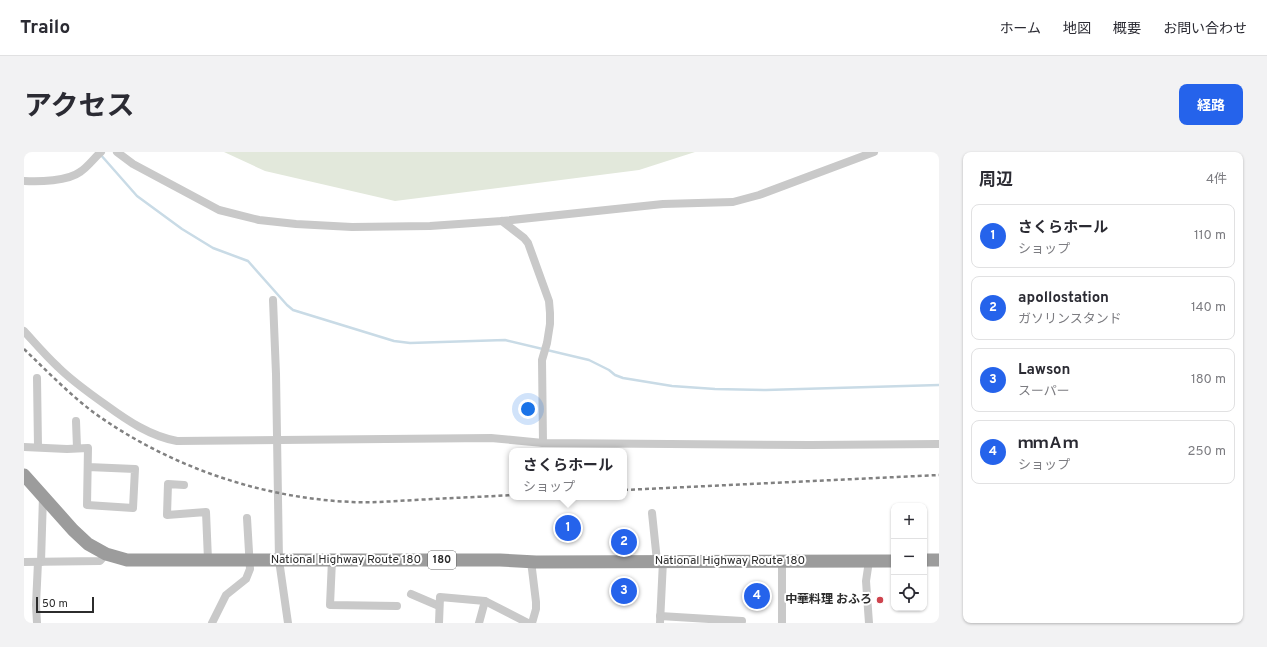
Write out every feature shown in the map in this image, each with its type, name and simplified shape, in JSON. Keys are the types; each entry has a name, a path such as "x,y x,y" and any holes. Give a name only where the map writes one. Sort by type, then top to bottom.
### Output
{"highway":[{"name":"National Highway Route 180","path":"24,475 88,544 116,558 133,560 891,560"},
{"path":"927,560 939,560"}],"street":[{"path":"24,181 37,182 76,175 101,152"},
{"path":"117,152 133,164 219,210 259,220 309,225 352,227 430,226 502,221 663,204 733,202 759,195 874,152"},
{"path":"502,221 524,238 528,243 549,301 550,324 542,360 543,443"},
{"path":"273,300 276,374 279,560 288,623"},
{"path":"24,331 58,367 85,390 127,420 152,434 177,441 491,438 543,443 810,445 939,444"},
{"path":"37,378 38,447"},
{"path":"76,421 76,448"},
{"path":"24,447 88,448 87,505 133,508 135,469 88,467"},
{"path":"184,485 168,484 167,514 206,512 208,560"},
{"path":"37,623 36,605 43,496"},
{"path":"652,513 660,561 660,620 742,621"},
{"path":"212,623 226,595 246,579 250,569 246,518"},
{"path":"24,562 100,561 106,554"},
{"path":"332,560 330,605 397,606"},
{"path":"531,561 536,602 536,609 532,623"},
{"path":"782,561 782,623"},
{"path":"868,623 866,581 869,561"},
{"path":"411,594 439,606"},
{"path":"438,623 440,597 485,601 528,623"},
{"path":"479,623 485,601"}],"shaded area":[{"path":"224,152 695,152 639,170 395,201 265,171"}],"waterway":[{"path":"100,154 137,196 182,229 213,248 248,261 293,310 394,341 410,343 505,340 589,360 623,378 672,386 766,390 939,385"}],"railway":[{"path":"24,349 84,405 122,431 152,448 184,463 216,476 249,486 283,494 352,502 384,502 509,495"},
{"path":"627,490 939,475"}],"place":[{"name":"さくらホール","path":"568,528"},
{"name":"apollostation","path":"624,542"},
{"name":"Lawson","path":"624,591"},
{"name":"ｍｍＡｍ","path":"757,596"},
{"name":"中華料理 おふろ","path":"880,600"}]}
